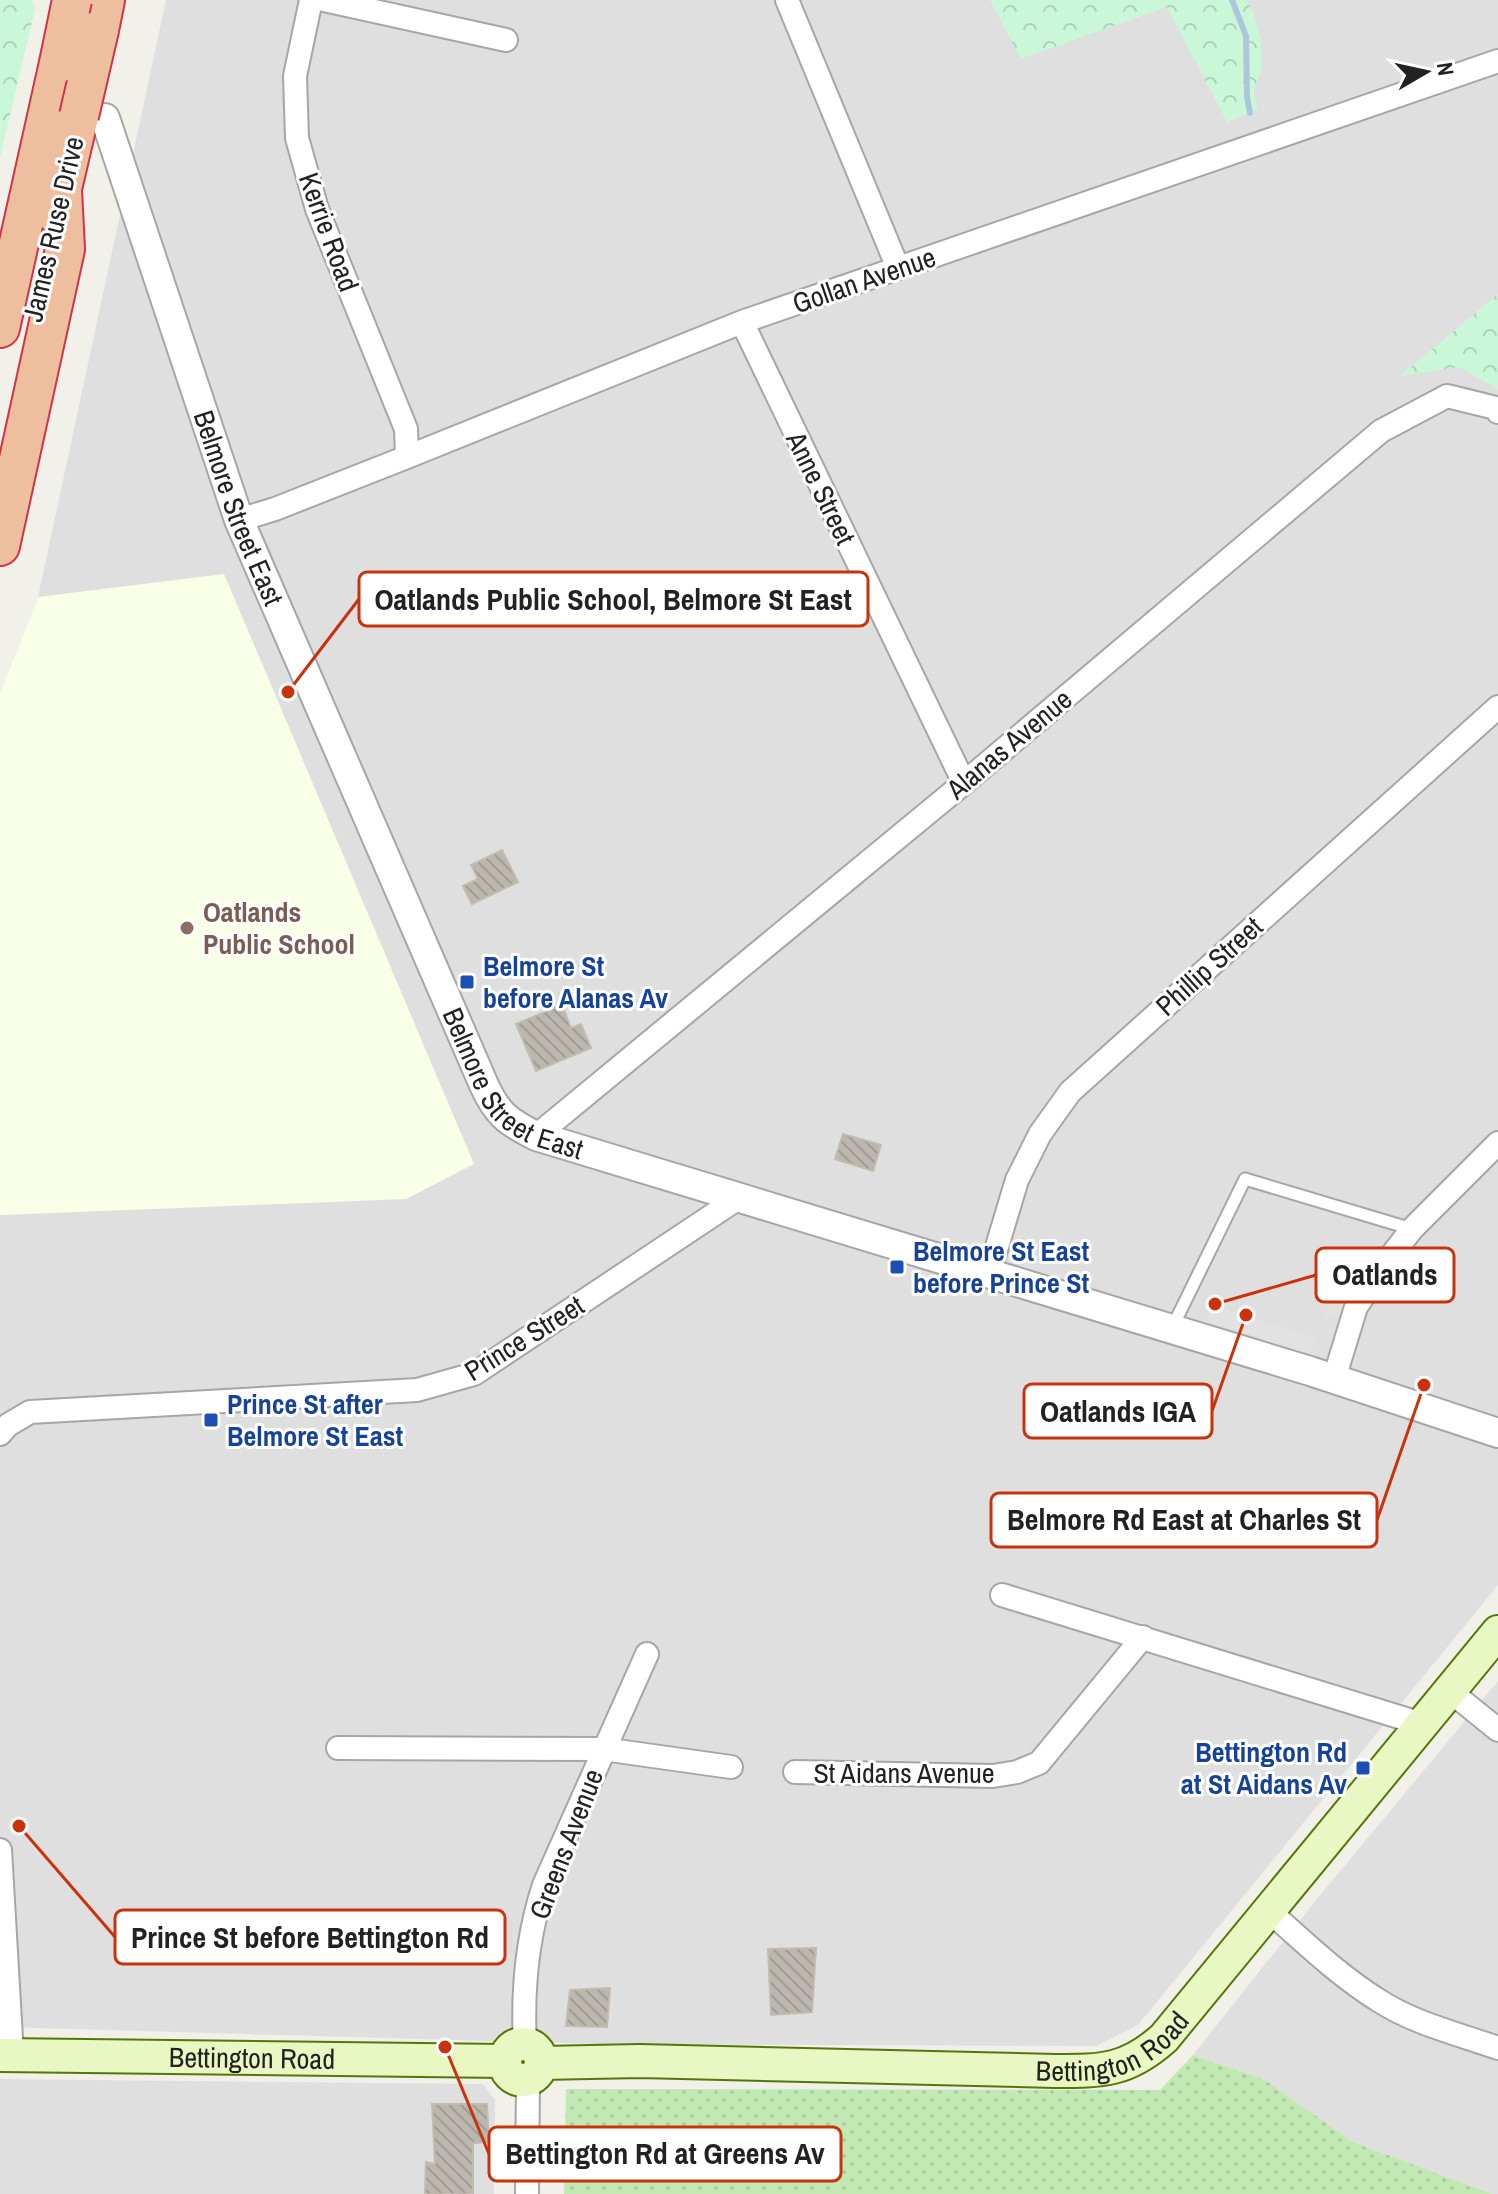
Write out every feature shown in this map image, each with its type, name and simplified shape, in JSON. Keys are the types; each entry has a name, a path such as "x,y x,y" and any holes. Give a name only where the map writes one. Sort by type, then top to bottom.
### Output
{"highway":[{"name":"James Ruse Drive","path":"0,328 72,0"},
{"name":"James Ruse Drive","path":"0,459 62,190 92,117 102,15"},
{"path":"0,546 65,249 62,190"}],"main road":[{"name":"Bettington Road","path":"6,2055 656,2062 1055,2071 1111,2069 1133,2062 1164,2038 1498,1632"}],"street":[{"name":"Kerrie Road","path":"311,0 295,76 297,138 317,209 406,429 407,457"},
{"path":"324,0 506,40"},
{"path":"787,0 898,268"},
{"name":"Gollan Avenue","path":"239,520 275,509 742,322 1498,61"},
{"name":"Belmore Street East","path":"92,117 239,520 484,1085 494,1107 510,1123 536,1136 1334,1379 1498,1433"},
{"name":"Anne Street","path":"742,322 964,783"},
{"name":"Alanas Avenue","path":"536,1136 964,783 1381,431 1447,396 1496,408 1498,412"},
{"name":"Phillip Street","path":"989,1273 1017,1180 1040,1134 1070,1092 1498,707"},
{"path":"1334,1379 1356,1307 1412,1229 1498,1143"},
{"name":"Prince Street","path":"0,1434 8,1425 30,1412 44,1410 417,1390 446,1384 474,1374 740,1197"},
{"path":"1002,1595 1422,1724"},
{"name":"St Aidans Avenue","path":"795,1772 993,1776 1017,1772 1039,1763 1143,1637"},
{"name":"Greens Avenue","path":"527,2194 526,1969 538,1905 603,1749 647,1654"},
{"path":"1451,1692 1498,1730"},
{"path":"338,1748 603,1749 731,1767"},
{"path":"0,1850 6,2055"},
{"path":"1268,1910 1353,1983 1379,2001 1410,2017 1498,2048"}],"lane":[{"path":"1172,1329 1245,1179 1412,1229"}],"shaded area":[{"path":"166,0 1498,0 1498,1585 1138,2025 1096,2046 600,2044 0,2027 0,693 38,597"},
{"name":"Oatlands Public School","path":"224,574 474,1164 406,1199 0,1215 0,693 38,597"},
{"path":"1377,1247 1341,1314 1323,1318 1341,1276 1358,1249"},
{"path":"1213,1305 1315,1338 1310,1354 1207,1321"},
{"path":"1498,1681 1498,2194 1492,2194 1353,2142 1262,2078 1193,2055 1317,1899"},
{"path":"0,2079 483,2084 495,2100 494,2194 0,2194"}],"green space":[{"path":"0,0 32,0 35,9 0,158"},
{"path":"990,0 1246,0 1261,40 1261,71 1254,90 1257,110 1227,122 1167,7 1020,59"},
{"path":"1498,294 1498,389 1459,367 1400,376"},
{"path":"1193,2055 1262,2078 1353,2142 1492,2194 564,2194 566,2089 1160,2090"}],"building":[{"path":"502,850 518,882 472,904 463,886 478,879 471,865"},
{"path":"562,1005 571,1028 581,1024 591,1048 536,1071 516,1024"},
{"path":"843,1134 881,1145 873,1171 835,1159"},
{"path":"816,1948 812,2012 771,2015 768,1949"},
{"path":"610,1988 607,2027 566,2026 570,1990"},
{"path":"432,2104 487,2104 489,2142 473,2143 473,2194 425,2194 426,2162 435,2164"}],"waterway":[{"path":"1232,0 1246,36 1250,113"}],"place":[{"name":"Oatlands Public School, Belmore St East","path":"288,692"},
{"name":"Oatlands Public School","path":"187,928"},
{"name":"Belmore St before Alanas Av","path":"467,982"},
{"name":"Belmore St East before Prince St","path":"897,1267"},
{"name":"Oatlands","path":"1215,1304"},
{"name":"Oatlands IGA","path":"1246,1315"},
{"name":"Belmore Rd East at Charles St","path":"1424,1385"},
{"name":"Prince St after Belmore St East","path":"211,1420"},
{"name":"Bettington Rd at St Aidans Av","path":"1363,1768"},
{"name":"Prince St before Bettington Rd","path":"19,1826"},
{"name":"Bettington Rd at Greens Av","path":"445,2047"}]}
